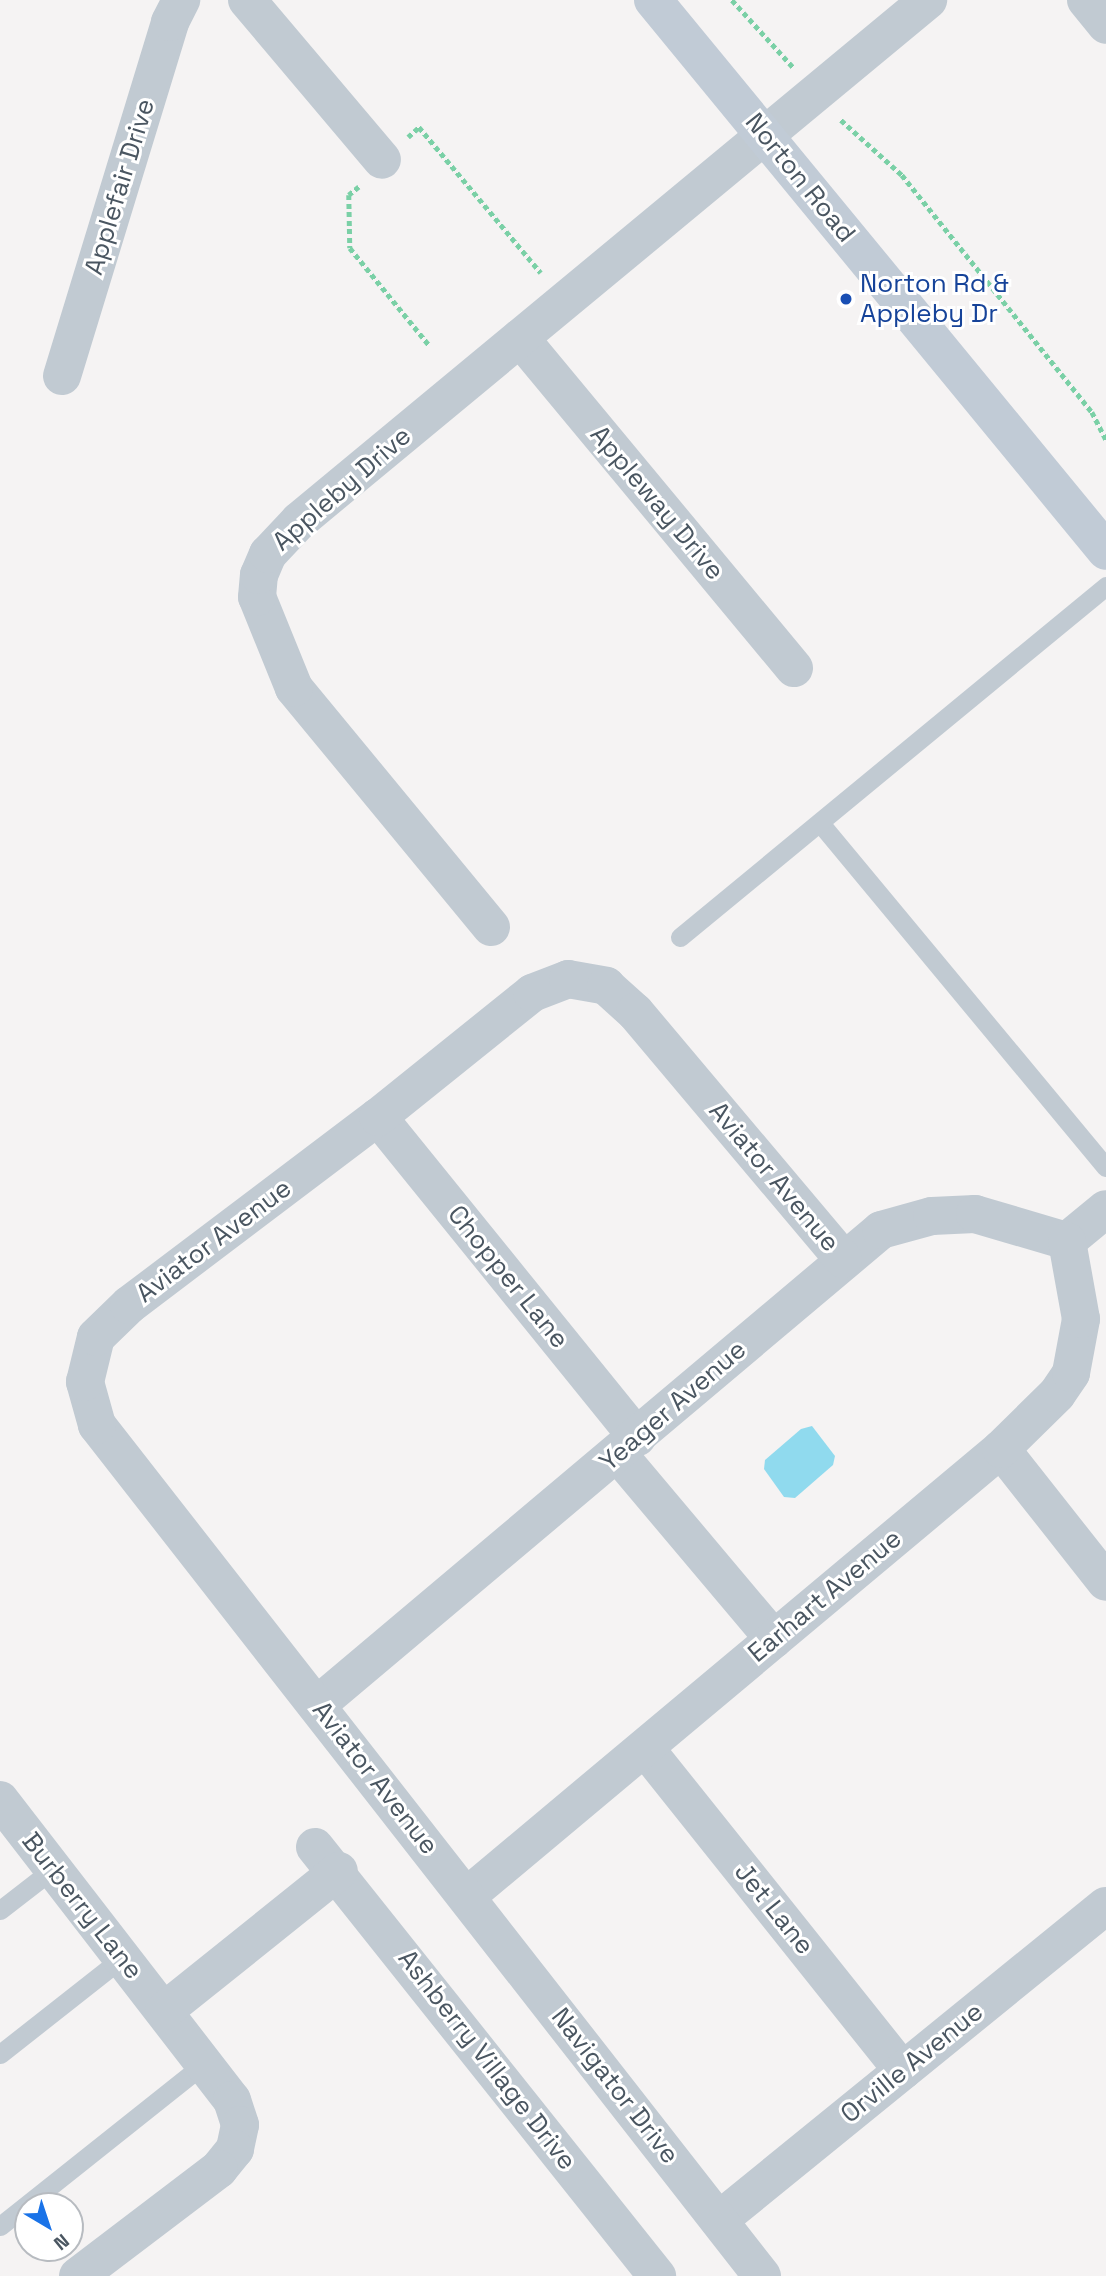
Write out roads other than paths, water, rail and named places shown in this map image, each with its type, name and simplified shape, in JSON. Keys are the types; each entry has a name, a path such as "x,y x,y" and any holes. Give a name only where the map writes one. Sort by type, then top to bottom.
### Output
{"main road":[{"name":"Norton Road","path":"653,0 1106,551"}],"street":[{"name":"Applefair Drive","path":"62,376 170,22 181,0"},
{"path":"247,0 382,160"},
{"name":"Appleby Drive","path":"491,927 294,688 257,597 259,575 268,554 299,522 928,0"},
{"path":"1086,0 1106,26"},
{"name":"Appleway Drive","path":"520,338 793,668"},
{"name":"Aviator Avenue","path":"467,1896 97,1425 85,1381 96,1337 129,1305 378,1117 532,993 568,979 606,986 635,1012 843,1259"},
{"name":"Chopper Lane","path":"378,1117 774,1639"},
{"path":"1067,1241 1106,1209"},
{"name":"Yeager Avenue","path":"317,1704 628,1445 843,1259 881,1230 932,1216 975,1214 1067,1241"},
{"name":"Earhart Avenue","path":"467,1896 1001,1449 1057,1394 1071,1373 1081,1319 1067,1241"},
{"path":"1001,1449 1106,1582"},
{"name":"Jet Lane","path":"645,1748 902,2071"},
{"name":"Burberry Lane","path":"0,1800 232,2100 240,2124 235,2149 219,2169 78,2276"},
{"name":"Ashberry Village Drive","path":"164,2011 327,1859 657,2276"},
{"name":"Navigator Drive","path":"467,1896 762,2276"},
{"name":"Orville Avenue","path":"719,2220 1106,1906"}],"lane":[{"path":"680,937 1106,586"},
{"path":"820,823 1106,1167"},
{"path":"0,1910 53,1869"},
{"path":"0,2054 122,1958"},
{"path":"0,2225 204,2064"}],"water":[{"path":"812,1426 835,1456 833,1465 795,1498 784,1497 764,1469 765,1460 801,1429"}],"place":[{"name":"Norton Rd & Appleby Dr","path":"846,299"}]}
